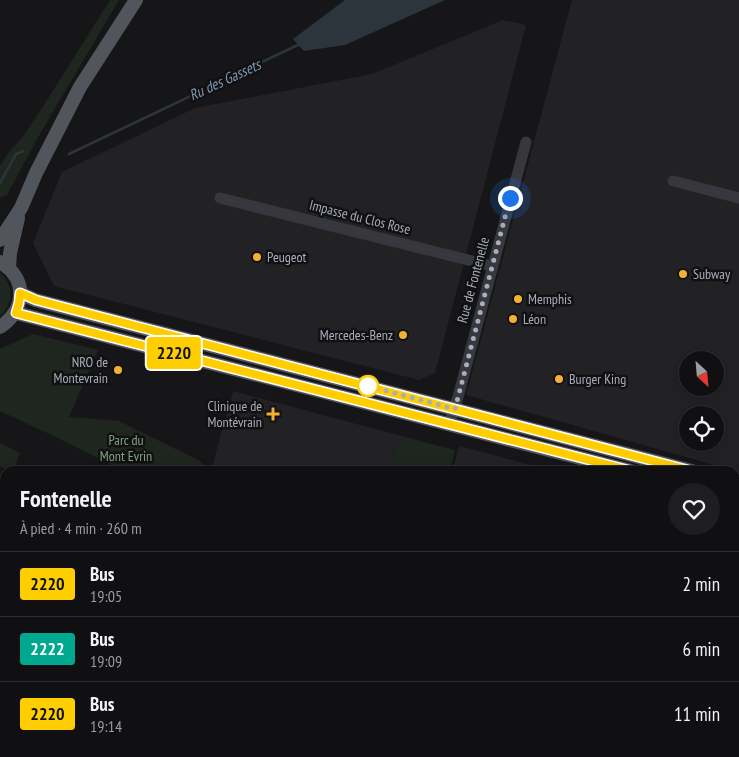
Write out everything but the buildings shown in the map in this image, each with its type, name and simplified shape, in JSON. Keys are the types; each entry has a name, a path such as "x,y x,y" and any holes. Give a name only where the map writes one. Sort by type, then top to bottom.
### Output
{"main road":[{"path":"0,327 16,313 19,303 20,293 15,275 4,265 10,253 21,208 36,173 80,87 136,0"},
{"path":"0,240 21,208"},
{"path":"20,293 36,300 673,466"},
{"path":"16,313 613,466"}],"street":[{"name":"Rue de Fontenelle","path":"449,424 455,409 526,142"},
{"path":"673,181 739,198"},
{"name":"Impasse du Clos Rose","path":"220,198 492,266"}],"shaded area":[{"path":"345,0 445,0 345,45 304,51 293,39"},
{"path":"572,0 739,0 739,466 718,466 466,395"},
{"path":"503,20 526,25 435,373 419,380 54,286 33,243 62,172 195,108 372,74"},
{"name":"Clinique de Montévrain","path":"233,391 405,437 386,466 212,466"},
{"path":"459,446 535,466 453,466"}],"green space":[{"path":"110,0 119,0 37,139 7,195 0,198 0,166 44,105"},
{"path":"0,273 8,283 10,300 5,311 0,316"},
{"name":"Parc du Mont Evrin","path":"33,334 98,350 69,417 119,421 198,460 205,466 113,466 0,411 0,349"},
{"path":"405,437 455,450 451,466 386,466"},
{"path":"0,443 20,453 15,466 0,466"}],"waterway":[{"name":"Ru des Gassets","path":"69,154 300,44"},
{"name":"Ru des Gassets","path":"0,183 16,154 23,151"}],"bus line":[{"name":"2220","path":"612,466 16,313 20,293 36,300 673,466"}],"place":[{"name":"Peugeot","path":"257,257"},
{"name":"Subway","path":"683,274"},
{"name":"Memphis","path":"518,299"},
{"name":"Léon","path":"513,319"},
{"name":"Mercedes-Benz","path":"403,335"},
{"name":"NRO de Montevrain","path":"118,370"},
{"name":"Burger King","path":"559,379"},
{"name":"Clinique de Montévrain","path":"273,414"}],"route":[{"path":"368,386 364,385 455,409 510,198"}]}
